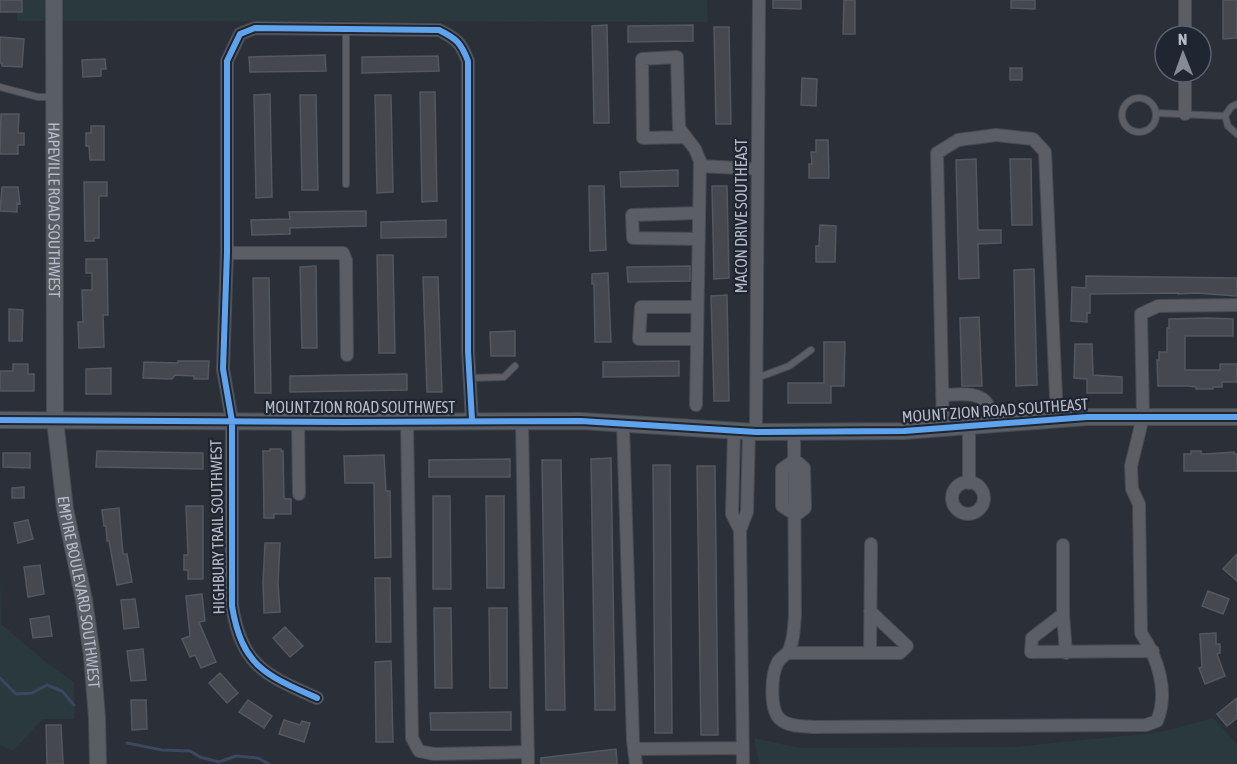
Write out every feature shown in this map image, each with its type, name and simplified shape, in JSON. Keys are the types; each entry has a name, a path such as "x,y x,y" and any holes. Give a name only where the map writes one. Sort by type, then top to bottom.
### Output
{"street":[{"name":"HAPEVILLE ROAD SOUTHWEST","path":"54,0 55,420"},
{"name":"MACON DRIVE SOUTHEAST","path":"743,764 740,530 747,512 746,431 756,378 759,0"},
{"path":"1185,0 1185,24"},
{"name":"HIGHBURY TRAIL SOUTHWEST","path":"317,698 263,671 247,652 236,630 232,606 232,421 223,369 227,253 227,61 240,34 255,28 439,30 462,45 468,61 468,351 472,420"},
{"path":"686,137 643,138 642,59 677,57 679,128 686,137 695,149 700,166 696,405"},
{"path":"1185,84 1185,114"},
{"path":"943,428 937,153 958,140 996,135 1033,139 1045,152 1057,419"},
{"path":"700,166 758,169"},
{"path":"699,213 632,215 633,238 699,239"},
{"path":"227,253 343,253 346,260 347,355"},
{"path":"796,515 795,615 791,642 787,653 778,660 772,677 774,709 779,719 790,725 813,727 1146,725 1157,722 1162,708 1163,690 1153,651 1141,633 1139,504 1132,489 1131,466 1143,417 1141,314 1158,306 1237,305"},
{"path":"697,339 639,339 641,307 698,307"},
{"path":"942,395 970,395 983,399 989,405 992,424"},
{"name":"MOUNT ZION ROAD SOUTHEAST","path":"746,431 904,431 1087,417 1237,417"},
{"name":"MOUNT ZION ROAD SOUTHWEST","path":"0,420 581,421 746,431"},
{"name":"EMPIRE BOULEVARD SOUTHWEST","path":"55,420 66,509 84,600 92,656 98,764"},
{"path":"407,422 412,738 419,751 434,754 528,758 522,421"},
{"path":"298,422 299,494"},
{"path":"623,424 636,764"},
{"path":"969,426 969,483"},
{"path":"794,432 795,460 804,468 794,490 782,506 796,515"},
{"path":"795,460 782,469 805,508 796,515"},
{"path":"870,653 871,544"},
{"path":"1063,545 1063,614 1066,653"},
{"path":"787,653 900,654 907,646 870,610"},
{"path":"1063,614 1032,638 1031,652 1153,651"},
{"path":"634,749 742,748"}],"lane":[{"path":"346,29 346,184"},
{"path":"0,87 38,97 54,97"},
{"path":"1136,98 1152,102 1156,113 1154,124 1140,132 1129,128 1122,114 1126,104 1136,98"},
{"path":"1225,116 1231,107 1237,104"},
{"path":"1156,113 1225,116"},
{"path":"1225,116 1228,126 1237,134"},
{"path":"756,378 789,366 811,350"},
{"path":"471,378 504,377 515,366"}],"shaded area":[{"path":"16,0 707,0 708,22 17,21"},
{"path":"0,562 1,624 47,663 74,682 74,719 43,719 13,751 0,745"},
{"path":"1213,718 1237,744 1237,764 759,764 754,738 800,748 1013,747 1161,732"}],"building":[{"path":"0,0 22,0 22,12 0,12"},
{"path":"773,0 801,0 801,9 773,8"},
{"path":"844,0 855,0 855,34 843,34"},
{"path":"1011,0 1035,0 1035,9 1011,8"},
{"path":"1223,0 1237,0 1237,38 1223,39"},
{"path":"607,25 609,123 594,123 592,26"},
{"path":"693,25 693,41 628,42 628,26"},
{"path":"714,27 729,27 731,124 716,124"},
{"path":"0,37 24,39 22,67 2,66"},
{"path":"325,55 326,71 250,72 249,57"},
{"path":"438,56 439,71 362,73 362,57"},
{"path":"105,59 106,69 101,69 101,76 83,77 82,60"},
{"path":"1010,68 1022,68 1022,80 1010,80"},
{"path":"802,78 817,79 816,106 801,105"},
{"path":"420,92 435,92 437,201 422,202"},
{"path":"270,94 272,197 256,198 254,95"},
{"path":"300,95 316,95 318,190 302,190"},
{"path":"375,95 391,95 393,192 377,193"},
{"path":"1,114 19,114 18,133 24,133 24,145 18,145 18,154 0,154"},
{"path":"91,126 104,126 104,160 90,160 89,146 86,146 86,133 91,133"},
{"path":"816,140 828,140 829,178 809,178 809,164 812,164 811,152 816,152"},
{"path":"976,159 978,230 1001,230 1001,243 978,244 979,278 959,279 956,160"},
{"path":"1010,159 1031,159 1032,225 1012,225"},
{"path":"678,170 678,186 621,187 620,172"},
{"path":"84,182 107,182 107,196 99,196 99,238 94,238 94,241 85,241"},
{"path":"589,186 604,186 606,250 590,251"},
{"path":"712,186 727,186 729,278 714,279"},
{"path":"2,187 18,187 20,204 17,203 17,212 0,211"},
{"path":"366,211 366,226 290,228 290,234 252,235 251,220 290,219 289,212"},
{"path":"446,220 446,237 381,238 381,222"},
{"path":"820,225 836,226 835,262 816,262"},
{"path":"377,255 393,255 395,353 379,353"},
{"path":"86,259 107,259 108,315 103,315 104,347 79,348 78,322 83,322 82,290 92,290 92,273 86,273"},
{"path":"316,266 317,348 302,348 300,267"},
{"path":"690,266 690,281 628,282 627,267"},
{"path":"1034,269 1037,385 1016,386 1014,270"},
{"path":"608,273 611,342 595,342 592,274"},
{"path":"1086,276 1237,278 1237,296 1196,293 1090,294 1090,313 1087,313 1087,322 1071,321 1072,287 1086,288"},
{"path":"423,277 438,277 442,392 427,392"},
{"path":"253,278 269,278 271,393 255,393"},
{"path":"727,295 729,401 714,401 711,296"},
{"path":"9,309 23,310 22,341 9,341"},
{"path":"979,317 982,386 962,386 960,318"},
{"path":"1169,319 1233,319 1233,336 1185,336 1185,370 1220,370 1220,364 1237,364 1237,382 1222,382 1222,387 1213,387 1213,389 1158,386 1157,360 1159,360 1159,352 1167,352"},
{"path":"515,331 515,356 491,356 490,332"},
{"path":"824,342 845,342 844,386 831,386 831,403 788,403 788,383 824,383"},
{"path":"1075,344 1092,344 1093,375 1122,377 1122,393 1087,393 1087,379 1074,378"},
{"path":"178,361 209,361 208,379 175,375 172,379 143,378 144,362 178,363"},
{"path":"679,361 679,376 603,377 603,362"},
{"path":"13,364 28,364 28,374 34,374 34,391 0,391 0,371 13,371"},
{"path":"111,368 111,394 86,394 86,369"},
{"path":"407,374 407,390 290,392 290,376"},
{"path":"270,449 283,451 284,497 291,499 291,514 274,514 274,518 264,518 263,451 270,451"},
{"path":"97,451 203,453 203,469 96,467"},
{"path":"1191,451 1201,451 1201,454 1234,452 1237,454 1237,471 1184,471 1184,454 1191,454"},
{"path":"3,453 30,453 30,468 3,467"},
{"path":"384,455 386,491 390,491 391,557 375,558 374,483 345,483 344,456"},
{"path":"611,458 615,710 595,710 591,459"},
{"path":"510,459 510,477 429,477 429,460"},
{"path":"542,460 561,460 565,710 546,710"},
{"path":"653,465 670,465 672,733 655,733"},
{"path":"697,466 715,466 718,735 701,735"},
{"path":"24,487 24,498 12,498 12,488"},
{"path":"433,496 450,496 451,589 433,589"},
{"path":"486,496 504,496 504,588 487,588"},
{"path":"186,506 203,506 203,579 188,579 188,570 184,570 184,555 188,555"},
{"path":"119,508 123,554 127,554 132,582 117,585 102,510"},
{"path":"28,520 33,539 18,543 14,523"},
{"path":"265,543 280,543 278,583 280,612 264,613"},
{"path":"1237,554 1237,581 1223,569"},
{"path":"40,565 44,594 28,597 24,567"},
{"path":"375,578 390,578 391,642 376,642"},
{"path":"1208,591 1229,599 1223,614 1202,606"},
{"path":"202,594 205,621 199,622 216,662 201,668 195,655 190,657 182,639 190,636 186,596"},
{"path":"135,599 139,627 124,629 121,600"},
{"path":"434,608 451,608 452,688 435,688"},
{"path":"489,608 507,608 507,688 490,688"},
{"path":"49,616 52,636 33,638 30,619"},
{"path":"285,627 303,646 290,657 273,638"},
{"path":"1216,633 1216,644 1220,644 1220,653 1217,654 1225,676 1205,684 1199,668 1202,667 1200,634"},
{"path":"143,649 146,680 131,681 127,651"},
{"path":"391,661 393,742 376,742 375,662"},
{"path":"220,673 238,693 227,703 209,683"},
{"path":"1237,698 1237,718 1227,726 1217,714"},
{"path":"131,700 146,700 147,729 132,730"},
{"path":"248,700 272,716 264,728 239,712"},
{"path":"511,712 511,730 431,730 430,713"},
{"path":"284,720 300,725 302,721 310,723 304,742 279,734"},
{"path":"46,725 61,725 63,764 47,764"},
{"path":"616,749 617,764 541,764 541,758"}],"waterway":[{"path":"0,678 16,694 32,693 47,685 62,691 74,705"},
{"path":"127,743 162,750 190,751 200,757 219,762 236,756 258,758 269,764"}],"cycle path":[{"path":"317,698 270,675 259,666 242,642 232,606 232,421 223,369 227,253 227,61 240,34 255,28 439,30 458,42 463,50 468,61 468,351 472,420"},
{"path":"0,420 581,421 756,432 904,431 1087,417 1237,417"}]}
